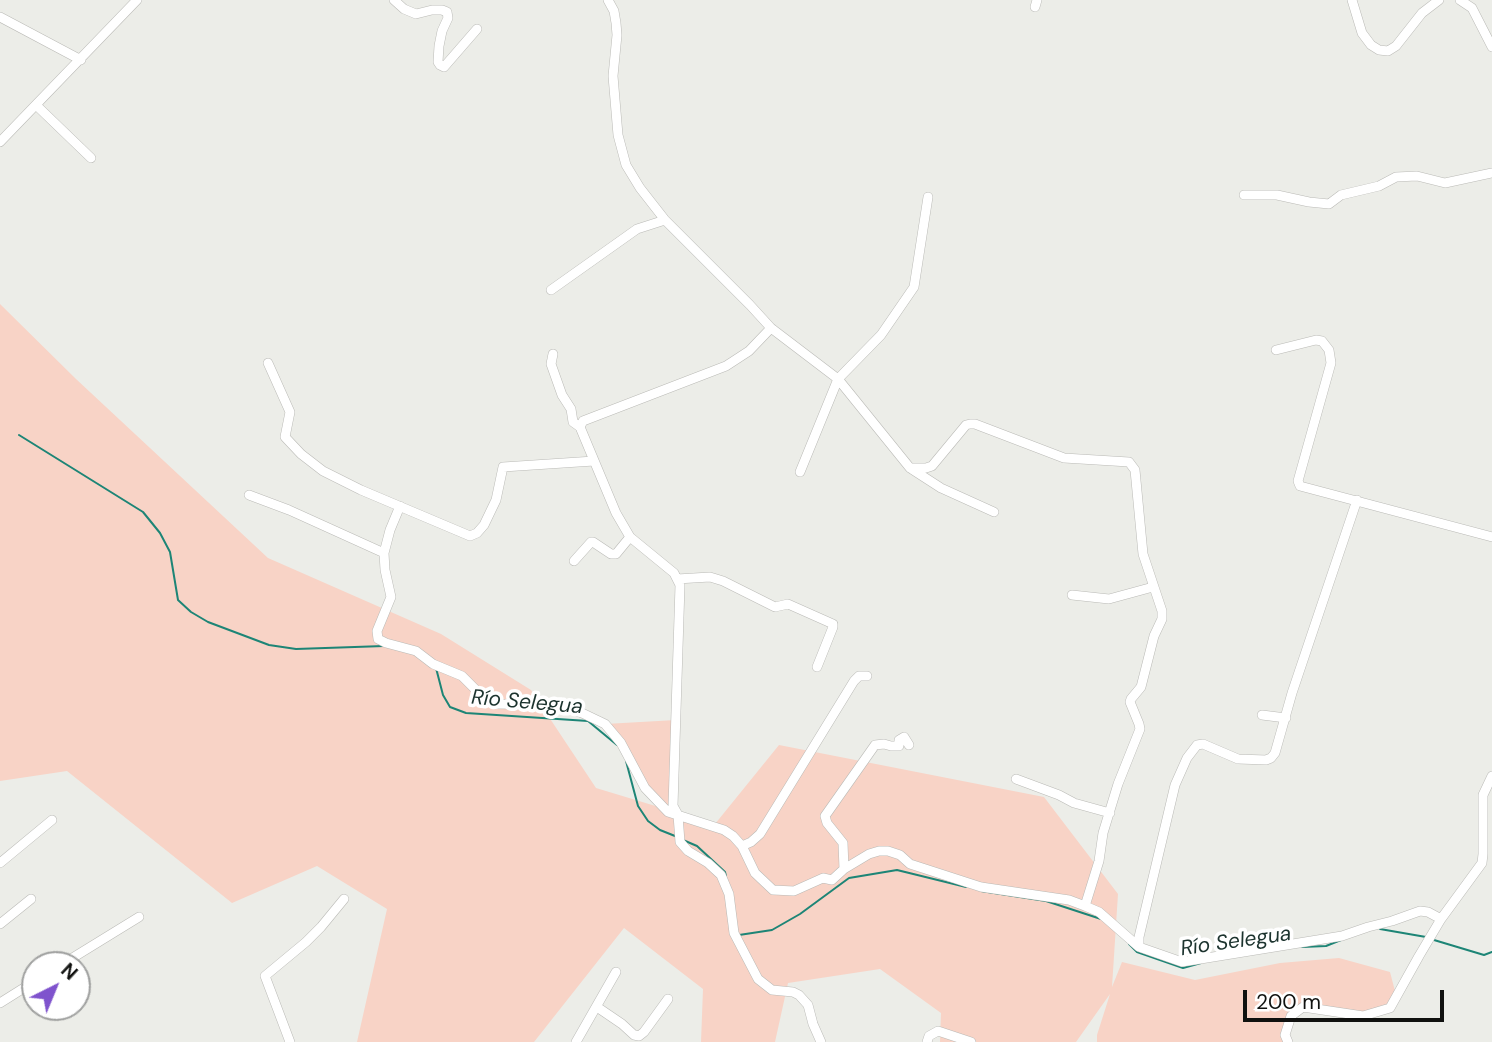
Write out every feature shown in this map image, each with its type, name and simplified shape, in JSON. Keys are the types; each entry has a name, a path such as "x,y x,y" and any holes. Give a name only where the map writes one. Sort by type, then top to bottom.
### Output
{"street":[{"path":"0,142 136,0"},
{"path":"394,0 404,9 416,14 432,10 447,12 438,62 444,67 477,29"},
{"path":"608,0 614,11 617,35 613,76 618,135 626,165 664,220 771,328 838,379 910,468 941,488 994,512"},
{"path":"1352,0 1362,33 1371,46 1388,51 1396,46 1423,13 1439,0"},
{"path":"1460,0 1472,8 1492,47"},
{"path":"0,17 81,60"},
{"path":"36,105 91,158"},
{"path":"1244,195 1277,195 1329,204 1341,195 1379,186 1396,177 1417,176 1445,183 1492,173"},
{"path":"800,472 838,379 881,335 914,287 928,197"},
{"path":"551,290 637,229 664,220"},
{"path":"580,427 583,421 726,366 748,351 771,328"},
{"path":"1276,350 1317,340 1322,341 1329,350 1331,363 1298,483 1307,489 1492,537"},
{"path":"553,354 551,364 562,395 571,409 572,422 580,427 616,513 630,537 674,573 680,585 673,806 678,815 680,838 688,851 722,875 729,894 734,933 758,979 772,990 799,995 808,1005 821,1042"},
{"path":"268,363 290,412 285,436 301,454 323,471 470,536 484,525 496,500 503,467 594,461"},
{"path":"910,468 932,466 966,425 975,424 1064,458 1129,462 1136,470 1143,554 1162,611 1162,620 1154,636 1141,687 1130,702 1140,729 1118,784 1085,906"},
{"path":"249,495 384,553"},
{"path":"1139,947 1139,937 1175,785 1189,754 1203,744 1238,759 1266,760 1275,753 1292,693 1357,500"},
{"path":"400,506 384,553 391,597 377,631 378,639 416,651 436,665 462,676 478,692 496,704 559,705 605,724 621,743 645,788 668,812 724,830 733,836 742,846 755,873 773,890 794,891 823,878 832,880 869,854 888,851 900,855 910,863 981,887 1069,900 1085,906 1099,912 1139,947 1182,962 1342,936 1420,911 1441,919"},
{"path":"575,561 591,542 611,554 616,554 630,537"},
{"path":"677,579 710,577 775,607 788,604 833,624 817,667"},
{"path":"1072,595 1110,598 1153,587"},
{"path":"742,846 760,834 854,681 859,676 867,676"},
{"path":"1262,715 1286,718"},
{"path":"844,870 843,843 827,823 825,816 875,745 899,746 899,740 904,737 909,745"},
{"path":"1288,1042 1285,1035 1291,1016 1303,1007 1363,1016 1391,1008 1441,919 1482,863 1483,795 1492,776"},
{"path":"1016,779 1074,803 1110,813"},
{"path":"0,863 52,820"},
{"path":"0,924 31,899"},
{"path":"290,1042 265,976 313,935 344,900"},
{"path":"84,951 139,917"},
{"path":"576,1042 616,972"},
{"path":"0,1003 21,990"},
{"path":"597,1007 639,1036 668,999"},
{"path":"927,1042 929,1036 938,1031 971,1042"}],"shaded area":[{"path":"0,304 76,379 268,558 441,634 531,690 596,788 715,824 779,745 1044,797 1118,894 1112,987 1122,962 1195,980 1280,963 1339,958 1390,972 1395,991 1387,1005 1363,1016 1303,1007 1291,1016 1288,1042 1097,1042 1110,994 1076,1042 940,1042 941,1013 880,969 788,983 775,1042 701,1042 703,989 624,928 534,1042 357,1042 387,909 317,866 232,903 67,771 0,781"},
{"path":"676,720 673,806 667,807 646,789 605,724"}],"waterway":[{"name":"Río Selegua","path":"19,435 143,512 160,533 170,552 178,600 208,622 269,645 296,649 384,646"},
{"name":"Río Selegua","path":"436,668 443,695 450,707 466,713 588,721 617,745"},
{"name":"Río Selegua","path":"626,761 638,806 648,821 675,836"},
{"name":"Río Selegua","path":"683,840 697,846 726,876"},
{"name":"Río Selegua","path":"739,935 772,930 800,914 849,878 897,870 966,887"},
{"name":"Río Selegua","path":"981,891 1046,901 1101,919"},
{"name":"Río Selegua","path":"1380,929 1426,937"},
{"name":"Río Selegua","path":"1302,947 1326,946 1341,940"},
{"name":"Río Selegua","path":"1434,940 1484,955 1492,952"},
{"name":"Río Selegua","path":"1129,944 1137,952 1183,968 1201,963"}]}
